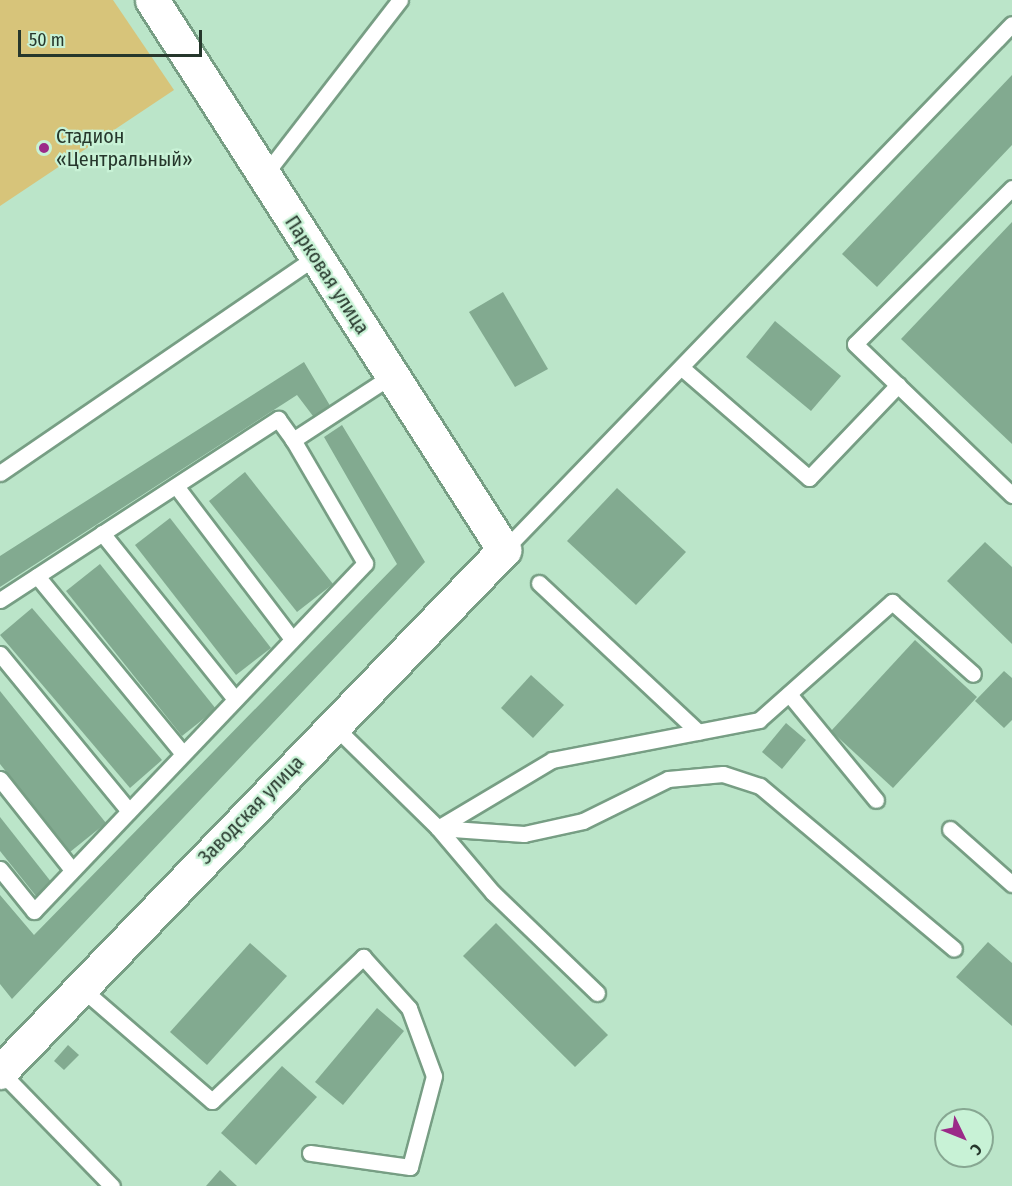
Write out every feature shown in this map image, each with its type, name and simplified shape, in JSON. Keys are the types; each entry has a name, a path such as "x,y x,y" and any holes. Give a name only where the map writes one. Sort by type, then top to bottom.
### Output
{"street":[{"name":"Парковая улица","path":"152,0 263,177 504,550"},
{"name":"Заводская улица","path":"0,1072 504,550"}],"lane":[{"path":"263,177 400,0"},
{"path":"504,550 1012,24"},
{"path":"1012,188 855,344 1012,495"},
{"path":"0,473 315,257"},
{"path":"682,368 809,478 898,385"},
{"path":"293,440 391,376"},
{"path":"0,600 278,419 293,440 365,563 34,911 0,869"},
{"path":"176,486 292,639"},
{"path":"102,533 236,699"},
{"path":"37,576 183,754"},
{"path":"539,583 698,732"},
{"path":"438,828 552,760 759,720 892,602 974,674"},
{"path":"0,654 129,811"},
{"path":"789,694 876,800"},
{"path":"333,725 438,828 493,893 597,993"},
{"path":"438,828 524,834 583,821 668,779 723,774 760,786 954,949"},
{"path":"0,779 72,870"},
{"path":"950,829 1012,884"},
{"path":"81,988 212,1101 363,957 409,1008 434,1076 410,1167 310,1153"},
{"path":"0,1072 112,1186"}],"shaded area":[{"name":"Стадион «Центральный»","path":"0,0 113,0 174,90 0,206"}],"building":[{"path":"1012,75 1012,145 877,287 842,254"},
{"path":"1012,222 1012,444 901,339"},
{"path":"503,292 548,369 515,387 469,312"},
{"path":"775,321 841,376 811,411 746,357"},
{"path":"304,362 332,409 316,420 297,395 0,587 0,556"},
{"path":"342,425 425,562 12,999 0,984 0,895 34,935 397,564 324,437"},
{"path":"245,472 333,584 297,612 209,501"},
{"path":"617,488 686,552 636,605 567,541"},
{"path":"170,518 271,648 236,675 135,545"},
{"path":"985,542 1012,567 1012,644 947,581"},
{"path":"100,564 216,709 182,736 66,591"},
{"path":"32,608 162,760 130,788 0,635"},
{"path":"915,640 977,697 893,788 831,731"},
{"path":"1004,671 1012,678 1012,720 1004,728 975,701"},
{"path":"531,675 564,705 533,738 501,708"},
{"path":"0,691 106,823 70,852 0,764"},
{"path":"786,723 806,740 782,769 762,752"},
{"path":"0,817 52,883 36,896 0,851"},
{"path":"496,923 608,1035 575,1067 463,956"},
{"path":"988,942 1012,963 1012,1026 956,977"},
{"path":"250,943 287,976 207,1065 170,1032"},
{"path":"377,1008 404,1031 343,1105 315,1082"},
{"path":"68,1045 79,1055 64,1070 54,1061"},
{"path":"282,1066 317,1097 256,1165 221,1133"},
{"path":"220,1170 237,1186 206,1186"}],"place":[{"name":"Стадион «Центральный»","path":"44,148"}]}
